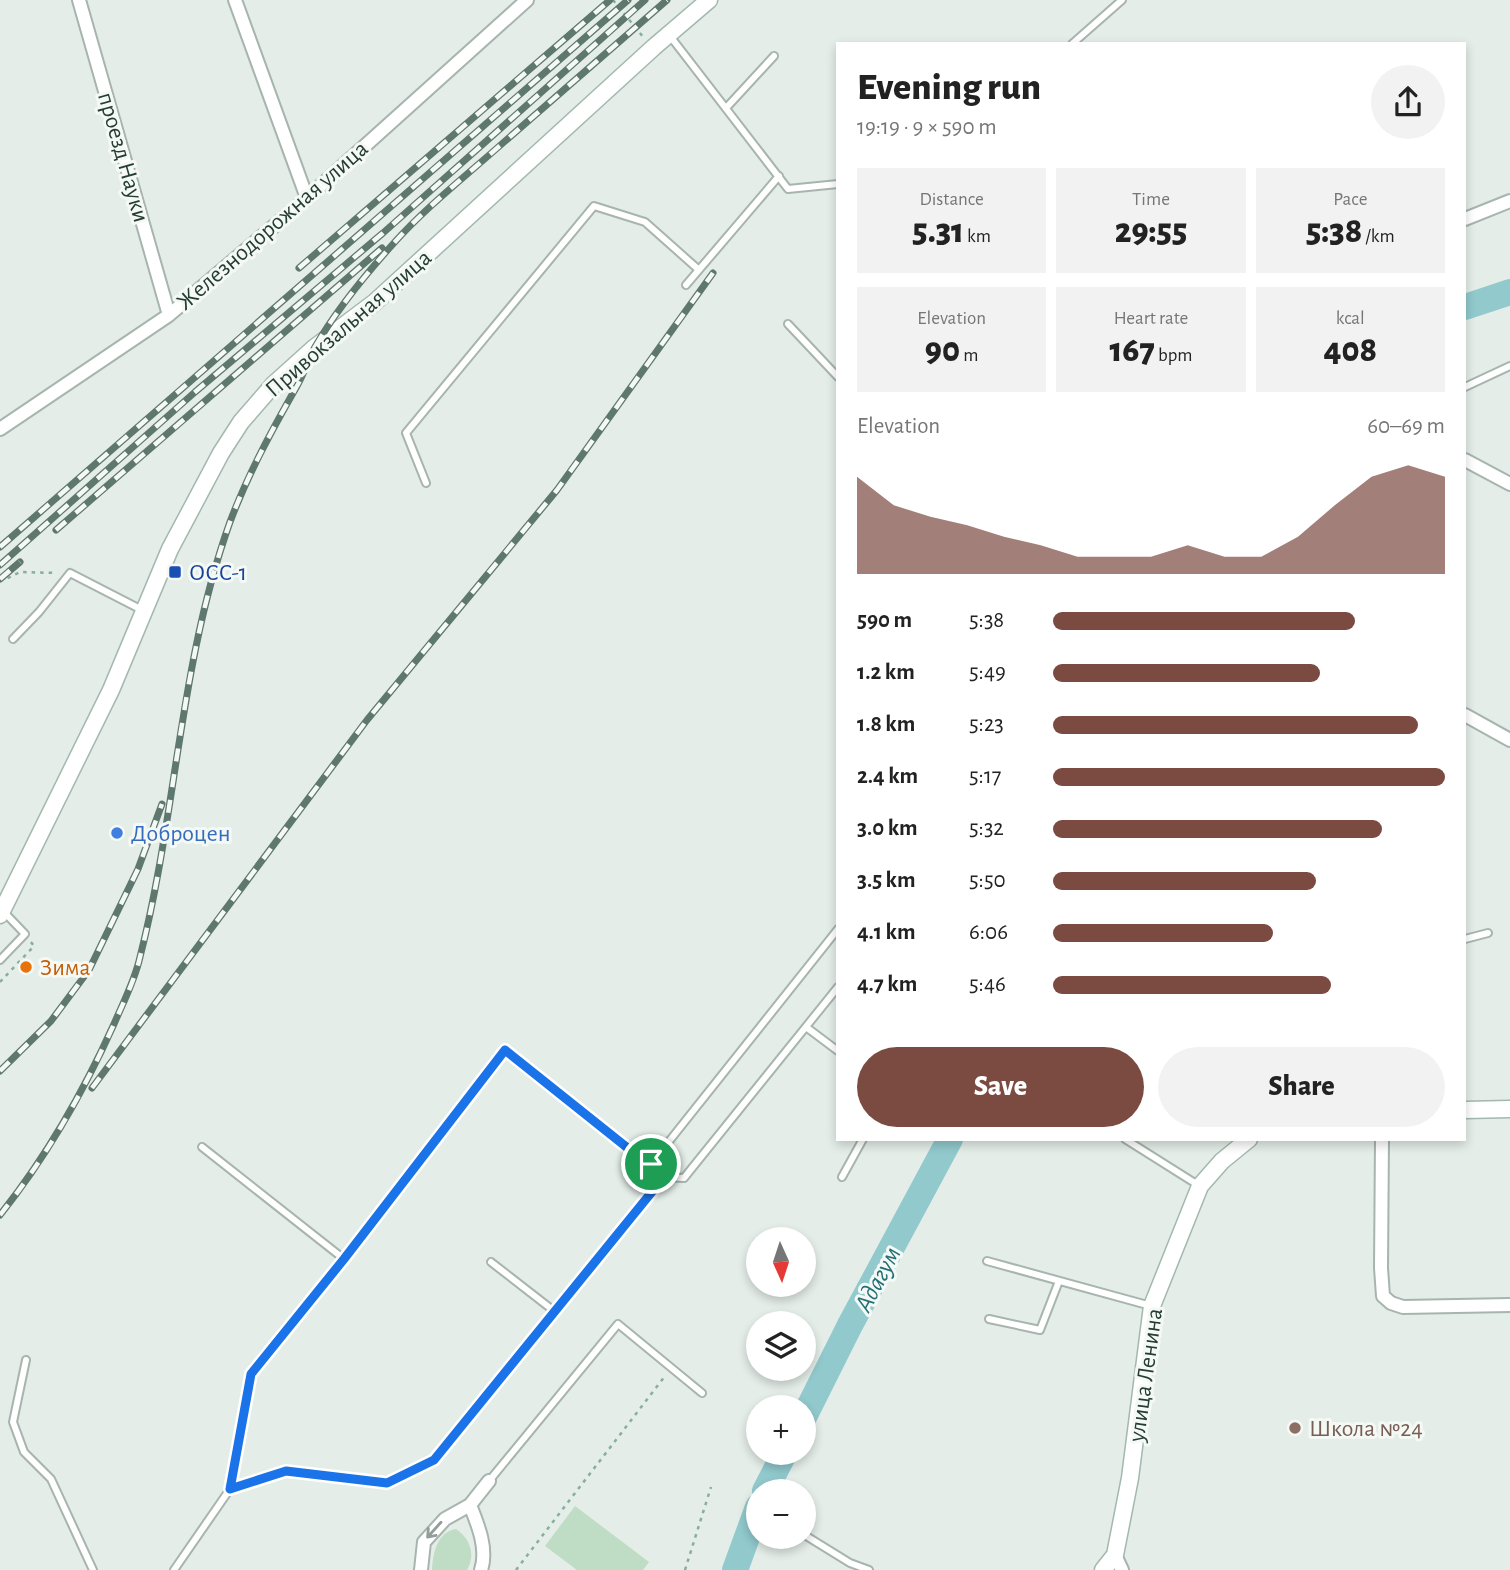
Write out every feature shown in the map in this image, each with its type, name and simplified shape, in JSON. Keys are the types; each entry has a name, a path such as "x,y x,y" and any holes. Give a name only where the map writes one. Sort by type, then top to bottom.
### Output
{"main road":[{"name":"Привокзальная улица","path":"1,911 111,690 170,549 221,453 242,422 274,384 314,348 375,302 668,34 709,0"},
{"path":"1466,1110 1510,1109"},
{"path":"1200,1186 1222,1161 1247,1141"},
{"name":"улица Ленина","path":"1119,1562 1152,1306 1200,1186"},
{"path":"1103,1570 1119,1562"}],"street":[{"name":"проезд Науки","path":"79,0 169,314"},
{"path":"235,0 307,198"},
{"name":"Железнодорожная улица","path":"0,429 169,314 307,198 527,0"},
{"path":"1466,219 1510,201"},
{"path":"1466,461 1510,484"},
{"path":"1466,716 1510,740"},
{"path":"1382,1141 1383,1296 1391,1303 1403,1307 1510,1306"},
{"path":"421,1570 424,1542 445,1519 470,1505 489,1481"},
{"path":"470,1505 478,1525 485,1558 481,1570"}],"lane":[{"path":"1074,42 1122,0"},
{"path":"668,34 788,189 836,184"},
{"path":"727,107 774,56"},
{"path":"687,285 779,176"},
{"path":"426,483 406,433 594,206 645,222 699,270"},
{"path":"788,324 836,375"},
{"path":"1466,387 1510,366"},
{"path":"13,639 70,573 144,611"},
{"path":"0,960 25,934 1,911"},
{"path":"651,1164 836,932"},
{"path":"1466,939 1488,933"},
{"path":"174,1570 230,1489 251,1374 344,1259 505,1050 664,1177 684,1178 836,990"},
{"path":"806,1027 836,1050"},
{"path":"842,1177 862,1141"},
{"path":"1128,1141 1200,1186"},
{"path":"202,1147 344,1259"},
{"path":"230,1489 286,1471 387,1483 434,1460 664,1177"},
{"path":"988,1261 1152,1306"},
{"path":"491,1262 554,1311"},
{"path":"989,1319 1040,1330 1059,1281"},
{"path":"489,1481 618,1324 702,1393"},
{"path":"26,1360 13,1422 24,1452 51,1479 93,1570"},
{"path":"816,1542 850,1563 869,1570"}],"path":[{"path":"613,0 654,47"},
{"path":"0,576 6,579 20,572 70,573"},
{"path":"0,982 34,946 25,934"},
{"path":"516,1570 671,1368"},
{"path":"685,1570 711,1487"}],"green space":[{"path":"575,1506 649,1562 643,1570 577,1570 545,1546"},
{"path":"456,1529 465,1537 470,1547 471,1559 467,1570 432,1570 440,1539 444,1534"}],"waterway":[{"name":"Адагум","path":"1466,307 1510,292"},
{"name":"Адагум","path":"815,1395 949,1141"},
{"name":"Адагум","path":"771,1479 778,1465"},
{"name":"Адагум","path":"735,1570 746,1540"}],"railway":[{"path":"299,268 610,0"},
{"path":"0,547 628,0"},
{"path":"0,565 195,392 383,233 645,0"},
{"path":"0,1215 49,1147 77,1099 135,974 152,903 189,684 213,576 230,522 245,487 315,347 362,281 419,217 667,0"},
{"path":"56,530 382,248"},
{"path":"92,1088 367,720 557,490 713,273"},
{"path":"0,579 20,562"},
{"path":"0,1071 51,1021 89,970 138,869 162,804"}],"place":[{"name":"ОСС-1","path":"175,572"},
{"name":"Доброцен","path":"117,833"},
{"name":"Зима","path":"26,967"},
{"name":"Школа №24","path":"1295,1428"}],"route":[{"path":"505,1050 651,1164 664,1177 434,1460 387,1483 286,1471 230,1489 251,1374 344,1259 505,1050"}]}
